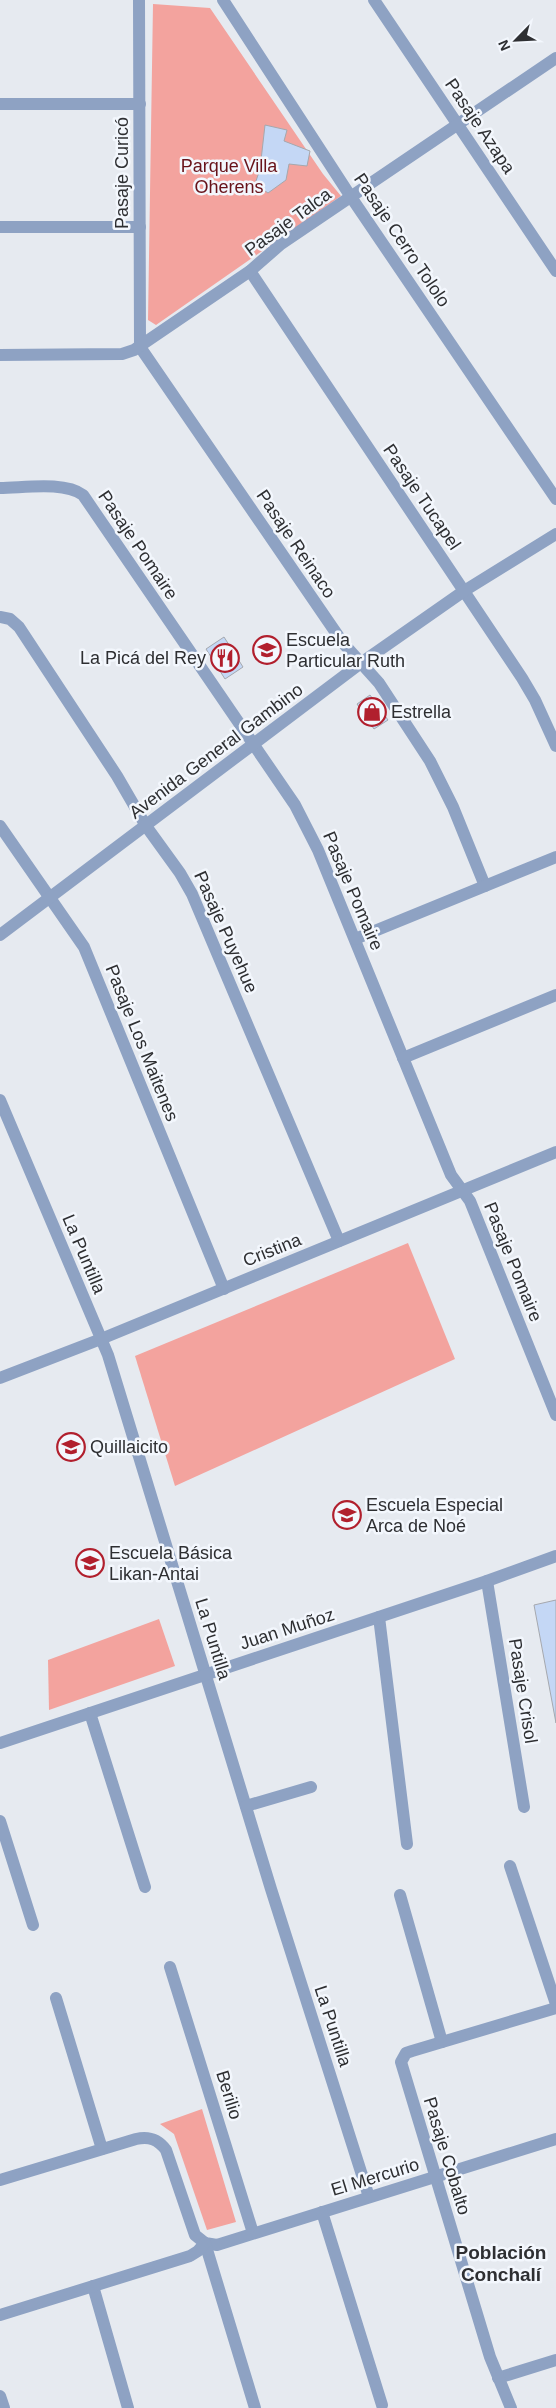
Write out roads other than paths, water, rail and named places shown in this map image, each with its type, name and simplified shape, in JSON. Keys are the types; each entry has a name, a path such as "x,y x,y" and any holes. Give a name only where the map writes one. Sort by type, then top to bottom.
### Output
{"street":[{"name":"Pasaje Curicó","path":"139,0 140,347"},
{"name":"Pasaje Cerro Tololo","path":"222,0 352,197 556,499"},
{"name":"Pasaje Azapa","path":"374,0 556,270"},
{"name":"Pasaje Talca","path":"140,347 250,271 281,244 556,58"},
{"path":"0,104 140,104"},
{"path":"0,227 140,227"},
{"name":"Pasaje Tucapel","path":"250,271 535,700 556,746"},
{"path":"0,355 122,354 140,347"},
{"name":"Pasaje Reinaco","path":"140,347 343,643 379,683 430,760 442,782 485,886"},
{"name":"Pasaje Pomaire","path":"0,488 62,487 77,491 83,495 280,782 307,826 451,1175 470,1201 556,1415"},
{"name":"Avenida General Gambino","path":"0,935 360,663 464,591 556,534"},
{"name":"Pasaje Puyehue","path":"0,616 10,619 19,627 117,776 146,826 180,873 202,913 338,1242"},
{"name":"Pasaje Los Maitenes","path":"0,826 77,935 94,971 224,1289"},
{"path":"355,939 556,857"},
{"path":"403,1058 556,995"},
{"name":"La Puntilla","path":"0,1100 108,1356 246,1806 369,2197"},
{"name":"Cristina","path":"0,1378 101,1339 556,1152"},
{"name":"Juan Muñoz","path":"0,1743 487,1581 556,1556"},
{"name":"Pasaje Crisol","path":"487,1581 524,1807"},
{"path":"379,1617 407,1844"},
{"path":"90,1713 145,1887"},
{"path":"246,1806 311,1786"},
{"path":"0,1821 32,1925"},
{"path":"400,1895 442,2042 556,2006 510,1866"},
{"name":"Berilio","path":"170,1967 253,2233"},
{"path":"56,1998 102,2149"},
{"name":"Pasaje Cobalto","path":"442,2042 412,2051 403,2057 402,2068 498,2378 511,2408"},
{"path":"0,2180 142,2137 156,2140 162,2144 166,2150 192,2229 199,2240 205,2243 255,2408"},
{"name":"El Mercurio","path":"205,2243 217,2245 556,2139"},
{"path":"322,2212 382,2405"},
{"path":"0,2315 190,2256 198,2252 205,2243"},
{"path":"93,2286 128,2408"},
{"path":"498,2378 556,2360"},
{"path":"0,2396 4,2408"}],"place":[{"name":"Escuela Particular Ruth","path":"267,650"},
{"name":"La Picá del Rey","path":"225,658"},
{"name":"Estrella","path":"372,712"},
{"name":"Quillaicito","path":"71,1447"},
{"name":"Escuela Especial Arca de Noé","path":"347,1515"},
{"name":"Escuela Básica Likan-Antai","path":"90,1563"}],"district":[{"name":"Población Conchalí","path":"501,2263"}],"park label":[{"name":"Parque Villa Oherens","path":"229,176"}]}
